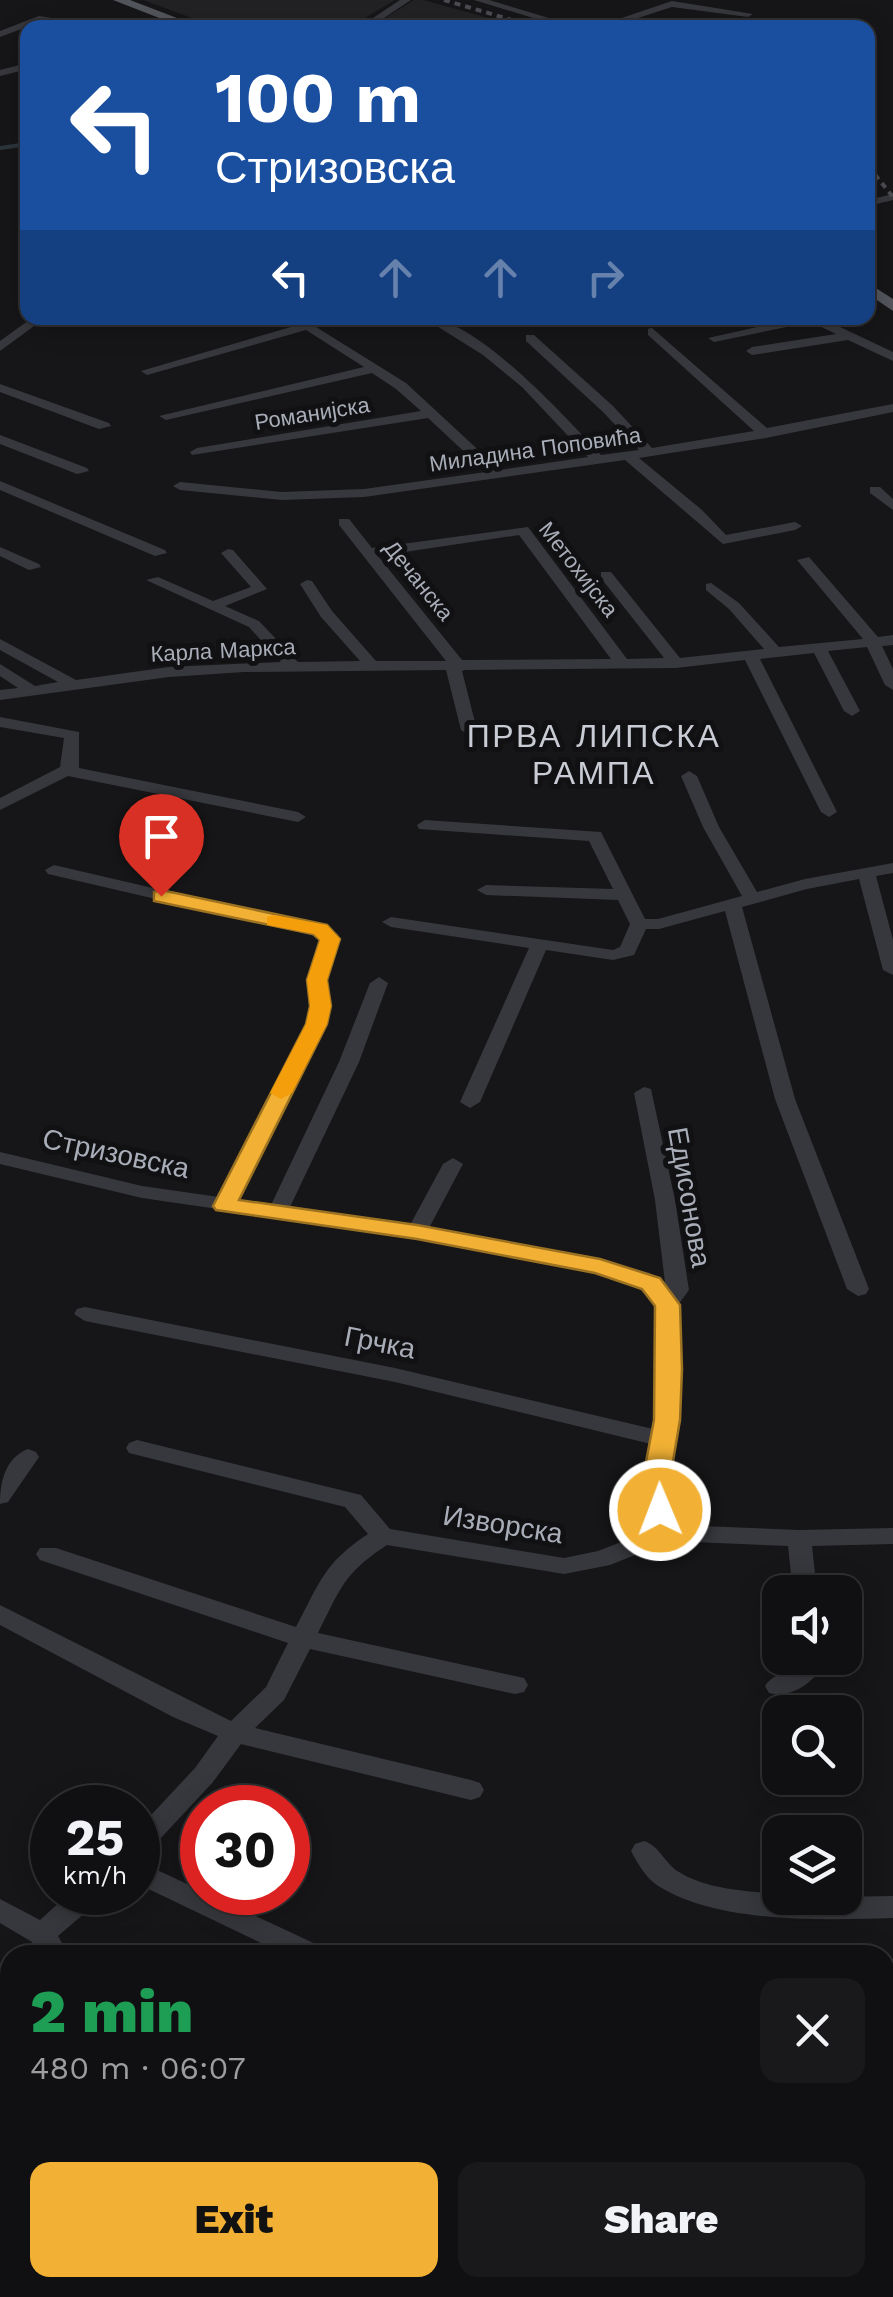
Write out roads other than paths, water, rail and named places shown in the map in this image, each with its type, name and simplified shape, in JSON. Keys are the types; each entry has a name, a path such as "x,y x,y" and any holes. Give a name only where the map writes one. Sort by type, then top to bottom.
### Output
{"main road":[{"path":"119,0 173,20"}],"street":[{"path":"375,20 406,0"},
{"path":"478,0 549,20"},
{"path":"620,20 666,5 748,14"},
{"path":"0,347 27,325"},
{"path":"442,325 516,375 596,458"},
{"path":"714,338 778,325"},
{"path":"827,325 893,357"},
{"name":"Романијска","path":"148,371 304,326 373,369 434,414 497,474"},
{"path":"0,332 20,329"},
{"path":"652,332 766,434"},
{"path":"752,351 849,336"},
{"path":"530,338 608,409 648,452"},
{"path":"166,416 373,369"},
{"path":"0,388 104,426"},
{"name":"Миладина Поповића","path":"180,486 241,495 319,495 648,452 766,434 893,408"},
{"name":"Романијска","path":"197,452 434,414"},
{"path":"0,439 82,471"},
{"path":"627,455 723,540 795,526"},
{"path":"0,485 160,553"},
{"path":"875,490 893,506"},
{"name":"Дечанска","path":"344,522 456,667"},
{"name":"Метохијска","path":"368,553 523,530 623,664"},
{"path":"0,550 34,566"},
{"path":"214,605 260,589 228,552"},
{"path":"804,560 872,642 893,685"},
{"path":"606,575 676,663"},
{"path":"153,580 254,624 296,669"},
{"name":"Карла Маркса","path":"307,584 336,627 374,668"},
{"path":"711,587 734,606 776,653"},
{"name":"Карла Маркса","path":"0,695 169,672 676,663 893,640"},
{"path":"0,644 74,685"},
{"path":"819,648 852,711"},
{"path":"750,656 829,812"},
{"path":"456,667 469,730"},
{"path":"0,670 33,691"},
{"path":"0,722 73,735 69,769"},
{"path":"0,805 69,769 298,817"},
{"path":"689,776 742,900 784,1100 858,1290"},
{"path":"390,922 622,954 628,950 638,924 595,836 425,825"},
{"path":"638,924 659,924 742,900 893,868"},
{"path":"54,870 329,934 317,980 317,1024 224,1206"},
{"path":"866,872 892,970"},
{"path":"486,890 624,896"},
{"path":"470,1102 540,945"},
{"path":"278,1212 349,1062 380,983"},
{"name":"Едисонова","path":"644,1094 678,1290 668,1305"},
{"name":"Стризовска","path":"0,1158 142,1192 417,1232 628,1274 651,1284 668,1305"},
{"path":"417,1232 453,1164"},
{"path":"668,1305 670,1369 657,1496 668,1534 893,1536"},
{"name":"Грчка","path":"84,1314 396,1375 662,1439"},
{"path":"137,1448 353,1501 384,1536 348,1559 336,1574 274,1693 160,1822"},
{"path":"0,1496 28,1457"},
{"name":"Изворска","path":"384,1536 564,1566 602,1559 668,1534"},
{"path":"799,1538 803,1575"},
{"path":"48,1554 304,1639 515,1685"},
{"path":"0,1614 182,1710 235,1733 471,1790"},
{"path":"778,1686 802,1675"},
{"path":"644,1851 671,1880 700,1890 822,1910 893,1907"},
{"path":"160,1882 291,1945"},
{"path":"0,1910 49,1944 72,1915"}],"waterway":[{"path":"0,148 20,145"}],"railway":[{"path":"444,0 512,20"},
{"path":"875,175 893,197"}],"district":[{"name":"ПРВА ЛИПСКА РАМПА","path":"594,754"}]}
